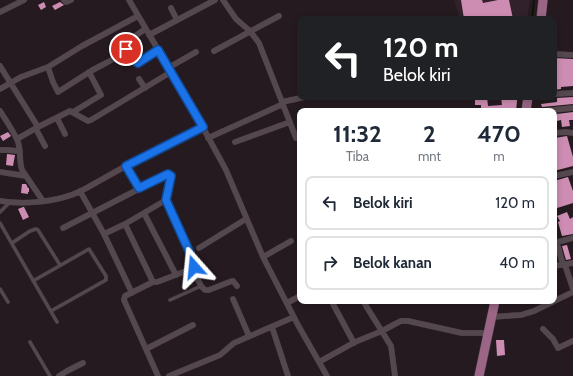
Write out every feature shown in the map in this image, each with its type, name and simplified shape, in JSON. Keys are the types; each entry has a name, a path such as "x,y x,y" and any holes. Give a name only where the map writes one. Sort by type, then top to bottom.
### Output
{"main road":[{"path":"540,16 543,0"},
{"path":"479,376 494,304"}],"street":[{"path":"0,12 24,0"},
{"path":"64,0 66,2 70,0"},
{"path":"129,0 203,127 230,180 263,257 327,376"},
{"path":"149,35 216,0"},
{"path":"223,0 236,19 259,43 296,138"},
{"path":"171,8 177,20"},
{"path":"0,89 21,77 48,67 82,46 138,16"},
{"path":"214,51 279,16"},
{"path":"145,29 126,42 135,61 138,63 158,50"},
{"path":"48,67 58,92 114,58 128,46"},
{"path":"73,112 88,121 91,120 145,88 196,52"},
{"path":"557,54 573,55"},
{"path":"0,66 11,82 37,128 45,146"},
{"path":"17,139 68,112 73,112 101,95 89,72"},
{"path":"140,79 145,88"},
{"path":"557,94 573,93"},
{"path":"208,138 283,103 297,99"},
{"path":"557,110 573,108"},
{"path":"0,111 17,139 20,151 21,168 43,201"},
{"path":"57,118 65,134"},
{"path":"235,142 290,122"},
{"path":"0,201 43,201 57,199 80,191 203,127"},
{"path":"557,133 573,133"},
{"path":"0,150 20,151"},
{"path":"126,166 139,188"},
{"path":"0,172 26,176"},
{"path":"557,175 573,172"},
{"path":"63,228 139,188 170,174 171,177 166,200 190,253 194,267 193,269 200,286 205,290 208,290 232,281 234,281 236,286"},
{"path":"80,191 104,234 132,292"},
{"path":"104,234 166,200"},
{"path":"144,213 176,276"},
{"path":"200,248 246,219"},
{"path":"124,224 153,282"},
{"path":"557,243 573,238"},
{"path":"263,257 291,241"},
{"path":"557,246 573,289"},
{"path":"557,266 573,263"},
{"path":"158,376 124,300 124,296 153,282 176,276 193,269"},
{"path":"557,300 573,292"},
{"path":"287,303 297,298"},
{"path":"233,300 249,336"},
{"path":"333,304 354,343"},
{"path":"365,304 392,348 394,376"},
{"path":"492,317 521,315 548,304"},
{"path":"169,376 220,355 234,343 294,317"},
{"path":"319,362 354,343 401,322 408,321 462,333 488,333"},
{"path":"146,349 193,325"},
{"path":"272,327 288,376"},
{"path":"543,329 551,337 558,348 573,341"},
{"path":"59,376 83,363"}],"lane":[{"path":"0,212 10,202"},
{"path":"0,223 57,322"},
{"path":"12,243 30,231 36,229 60,265"},
{"path":"33,281 89,249 106,276 106,280 51,311"},
{"path":"170,300 200,286"},
{"path":"0,289 8,302"},
{"path":"30,342 50,376"}],"shaded area":[{"path":"454,0 530,0 527,16 458,16"}],"building":[{"path":"461,0 482,0 483,3 498,0 509,0 512,16 464,16"},
{"path":"44,2 46,7 41,10 38,5"},
{"path":"60,2 64,5 55,10 52,6"},
{"path":"557,58 573,59 573,86 561,87 561,89 557,90"},
{"path":"573,97 573,104 542,107 541,104 557,102 557,98"},
{"path":"475,100 487,100 488,106 502,105 501,100 517,100 516,108 481,108 481,105 475,105"},
{"path":"573,112 573,120 569,120 570,126 562,127 561,120 557,121 557,114"},
{"path":"8,132 11,136 3,141 0,136"},
{"path":"567,136 573,157 573,166 557,170 557,138"},
{"path":"7,154 15,155 13,166 6,165"},
{"path":"568,177 573,191 573,203 557,208 557,180"},
{"path":"22,184 26,184 29,188 28,194 21,193"},
{"path":"23,207 29,217 23,220 18,209"},
{"path":"567,212 570,219 573,217 573,234 562,236 558,222 560,221 557,216"},
{"path":"567,245 571,259 566,260 562,246"},
{"path":"496,340 504,340 505,355 497,356"}],"waterway":[{"path":"532,16 534,0"}],"route":[{"path":"126,49 128,46 135,61 138,63 158,50 203,127 126,166 139,188 170,174 171,176 166,200 190,253 194,267"}]}
